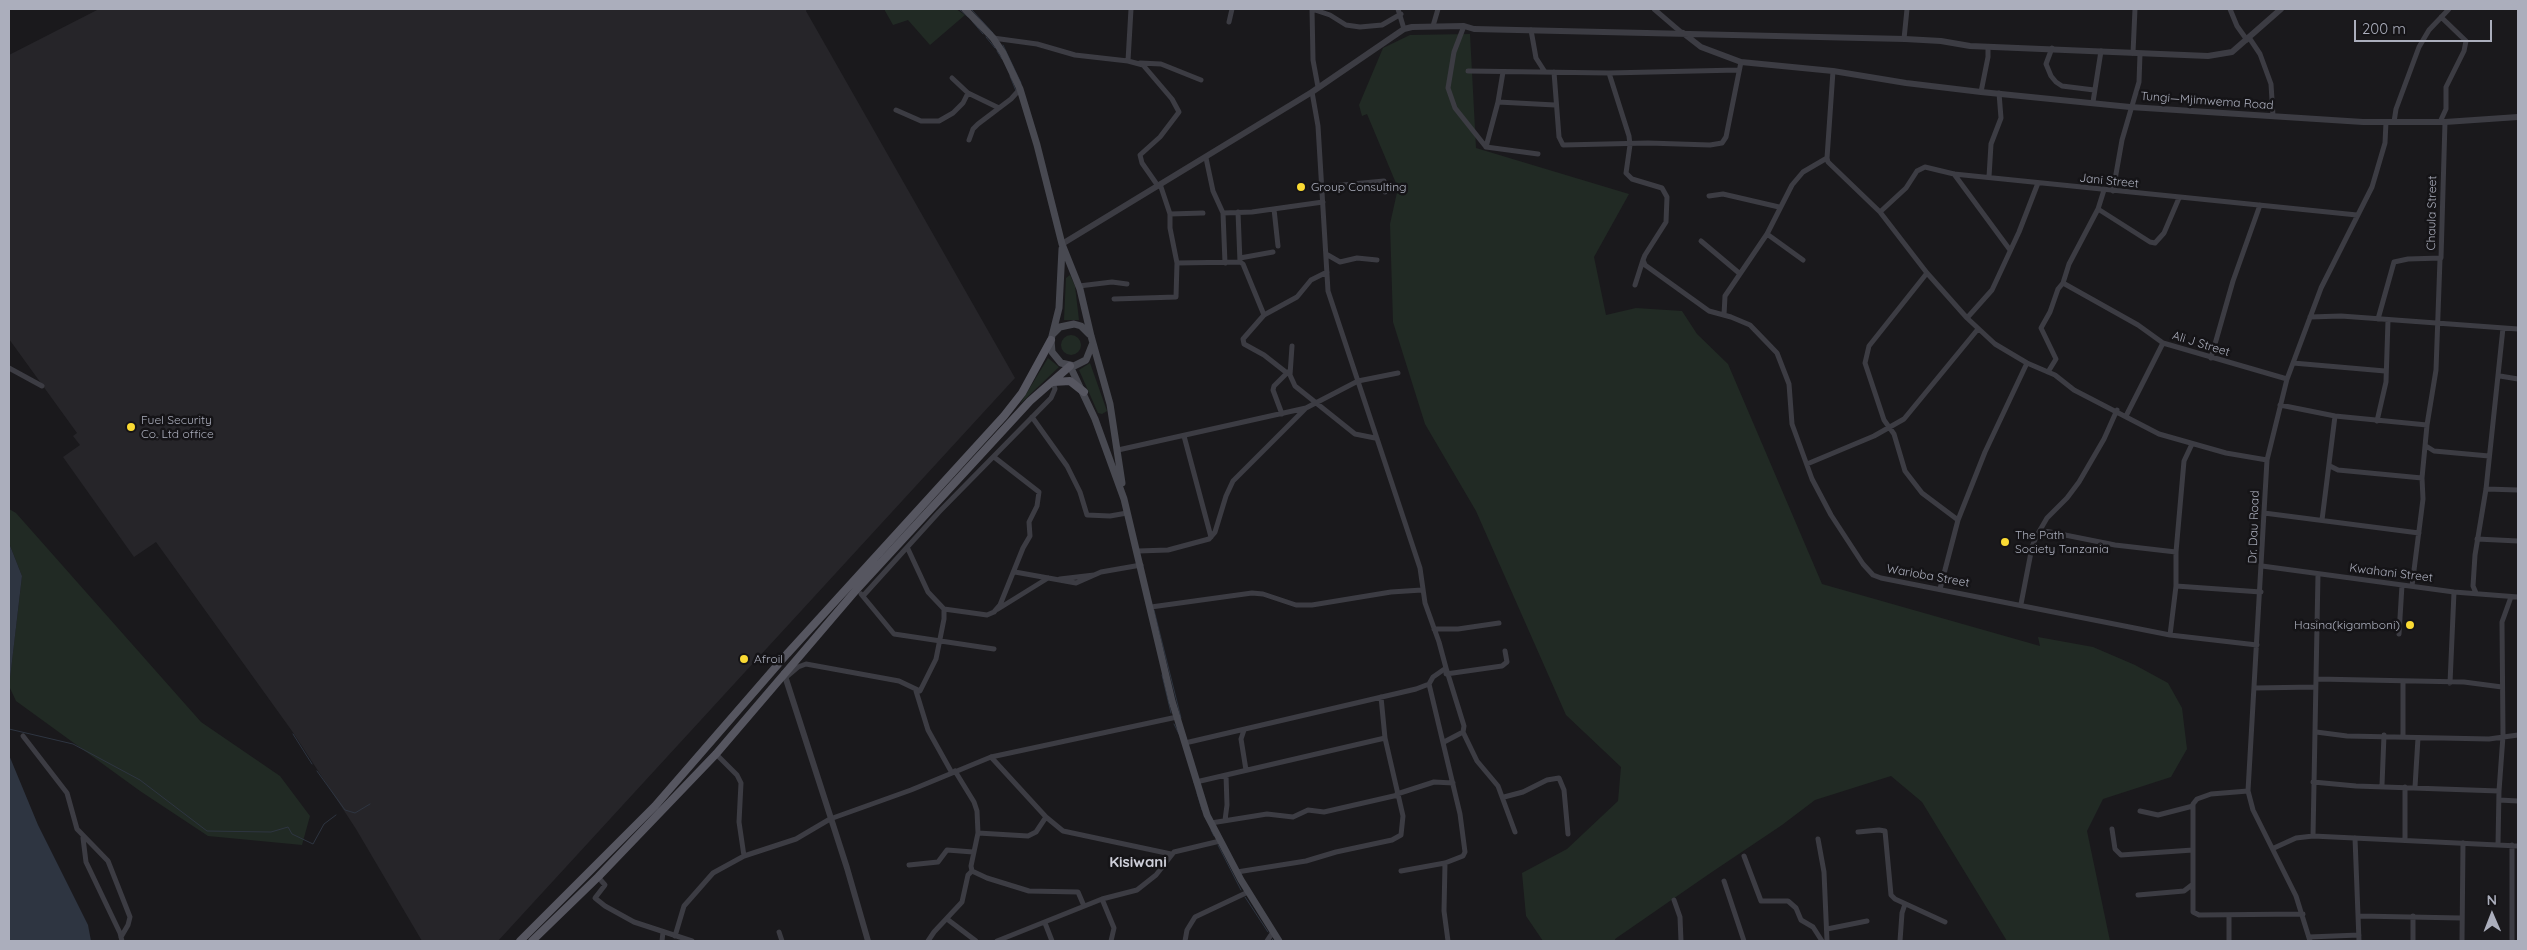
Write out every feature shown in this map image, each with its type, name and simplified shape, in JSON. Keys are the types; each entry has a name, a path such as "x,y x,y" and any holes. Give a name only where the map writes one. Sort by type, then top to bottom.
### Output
{"main road":[{"path":"965,9 994,38 1020,90 1037,145 1062,244 1080,286 1110,404 1127,513 1177,717 1196,782 1211,823 1248,892 1279,941"},
{"path":"1062,244 1060,298 1052,338 1052,352 1056,358 1070,366 1084,392 1124,499"},
{"path":"520,941 655,806 787,654 1004,416 1022,393 1060,327 1074,324 1081,326 1092,339 1090,355 1086,360 1070,366 1042,389 784,675 716,754 532,941"},
{"path":"1042,389 1053,382 1070,381 1084,392"}],"street":[{"path":"1128,61 1131,9"},
{"path":"1229,22 1232,9"},
{"path":"1318,87 1313,60 1312,9 1330,15 1346,25 1360,27 1382,25 1400,12 1404,29"},
{"path":"1434,26 1438,9"},
{"path":"1654,9 1682,33"},
{"path":"1904,39 1906,9"},
{"path":"2113,190 2130,107 2139,82 2135,9"},
{"path":"2230,9 2237,26 2260,54 2271,84 2273,116"},
{"path":"1062,244 1312,92 1404,29 1464,26 1474,29 1904,39 1988,46 2221,55 2232,52 2249,39 2281,9"},
{"path":"2394,122 2396,109 2419,47 2449,9"},
{"name":"Chaula Street","path":"2378,319 2394,262 2408,259 2440,259 2442,256 2442,122 2446,109 2446,87 2464,51 2466,41 2441,17"},
{"path":"1464,26 1454,52 1448,88 1455,108 1486,147 1538,154"},
{"path":"1474,29 1477,27 1563,28 1567,31"},
{"path":"1531,30 1536,58 1545,72"},
{"name":"Tungi—Mjimwema Road","path":"1682,33 1701,47 1741,62 1834,70 1895,82 2130,107 2386,122 2442,122 2518,117"},
{"path":"994,38 1037,44 1089,58 1161,64 1200,80"},
{"path":"1981,92 1988,58 1988,46"},
{"path":"2052,48 2046,64 2056,82 2062,86 2094,90"},
{"path":"2093,102 2101,51"},
{"path":"1554,72 1558,137 1563,146 1710,145 1722,143 1730,123 1738,70 1741,62"},
{"path":"1114,299 1176,297 1177,263 1170,228 1170,214 1159,185 1142,163 1140,155 1160,137 1179,112 1172,99 1139,63"},
{"path":"1468,71 1608,73 1738,70"},
{"path":"1834,70 1828,162 1880,212 1927,273 1978,329 2002,348 2027,363 2061,378 2074,390 2117,410 2159,434 2226,453 2267,460"},
{"path":"1486,147 1498,102 1503,72"},
{"path":"1608,73 1628,129 1630,145 1626,168 1628,176 1662,188 1668,206 1666,222 1642,260 1635,284"},
{"path":"952,78 968,93 999,108"},
{"path":"970,140 973,128 1020,90"},
{"path":"1312,92 1318,126 1330,301 1420,568 1422,590 1459,709 1463,732 1477,762 1498,786 1504,797 1515,832"},
{"path":"896,110 921,121 939,121 953,113 963,104 968,93"},
{"path":"1989,177 1991,144 2000,118 1999,93"},
{"path":"1498,102 1555,105"},
{"name":"Dr. Dau Road","path":"2310,939 2303,914 2274,848 2253,810 2248,791 2261,592 2267,460 2292,363 2321,288 2372,186 2381,159 2386,122"},
{"path":"1206,158 1213,191 1223,213 1224,263"},
{"path":"1724,315 1725,296 1767,234 1778,207 1798,177 1827,158"},
{"name":"Jani Street","path":"1880,212 1906,188 1920,169 1925,167 1954,174 2357,215"},
{"path":"1954,174 2010,250"},
{"path":"1321,187 1384,181 1384,192"},
{"path":"1967,318 1992,290 2038,183"},
{"path":"2048,372 2056,359 2041,328 2050,312 2058,289 2063,283 2069,264 2098,209 2104,190"},
{"path":"1710,196 1723,194 1778,207"},
{"path":"2098,209 2150,242 2155,242 2164,234 2179,198"},
{"path":"1223,213 1274,209 1322,202"},
{"path":"2211,358 2232,281 2260,205"},
{"path":"1274,209 1278,246"},
{"path":"1238,212 1240,260 1244,264 1264,315"},
{"path":"1170,214 1203,213"},
{"path":"1767,234 1803,260"},
{"path":"1701,241 1739,273"},
{"path":"1177,263 1224,263 1272,252"},
{"path":"1326,254 1340,262 1357,258 1377,260"},
{"path":"2412,586 2423,499 2422,478 2427,425 2436,370 2440,259"},
{"name":"Warioba Street","path":"1642,260 1648,268 1709,311 1750,325 1777,353 1789,384 1792,424 1807,464 1831,515 1863,564 1873,575 2170,635 2257,645"},
{"path":"1289,372 1242,342 1264,315 1297,297 1311,280 1327,272"},
{"path":"1927,273 1884,324 1869,346 1865,355 1867,371 1884,420 1894,434 1902,466 1922,494 1958,520"},
{"path":"1080,286 1112,282 1127,284"},
{"name":"Ali J Street","path":"2063,283 2138,325 2163,343 2287,379"},
{"path":"2310,317 2439,322 2518,329"},
{"path":"2377,421 2385,390 2388,320"},
{"path":"2476,593 2473,582 2477,540 2486,489 2500,376 2503,328"},
{"path":"1807,464 1890,428 1904,419 1978,329"},
{"path":"2126,416 2163,343"},
{"path":"1292,346 1293,358 1289,372 1291,381 1355,434 1375,438"},
{"path":"1940,588 1958,520 1985,452 2027,363"},
{"path":"2292,363 2385,371"},
{"path":"9,368 42,386"},
{"path":"1282,414 1273,390 1274,386 1289,372"},
{"path":"1138,552 1188,546 1203,542 1211,537 1215,532 1226,496 1233,481 1306,408 1358,381 1398,373"},
{"path":"2500,376 2518,379"},
{"path":"994,649 894,634 860,592 908,549 939,512 1054,394 1053,382"},
{"path":"2280,405 2335,416 2427,425"},
{"path":"1118,450 1306,408"},
{"path":"2021,604 2032,547 2040,530 2046,518 2067,498 2079,482 2104,439 2117,410"},
{"path":"2322,520 2335,416"},
{"path":"1032,417 1067,466 1080,492 1087,515 1110,516 1127,513"},
{"path":"1184,436 1211,537"},
{"path":"2170,635 2176,586 2176,552 2184,461 2192,444"},
{"path":"2426,446 2434,451"},
{"path":"2425,453 2434,451 2489,456"},
{"path":"994,457 1033,486 1040,494 1029,522 1030,536 997,609"},
{"path":"2330,466 2338,470 2422,478"},
{"path":"2329,475 2338,470"},
{"path":"2486,489 2518,490"},
{"path":"2264,512 2419,533"},
{"path":"2040,530 2115,545 2176,552"},
{"path":"2477,540 2518,541"},
{"path":"908,549 928,592 944,609 987,615 1048,578"},
{"path":"1015,572 1076,584 1095,575 1141,565"},
{"name":"Kwahani Street","path":"2262,566 2454,592 2518,598"},
{"path":"2313,836 2318,574"},
{"path":"2399,634 2402,585"},
{"path":"2176,586 2261,592"},
{"path":"1150,608 1252,593 1263,594 1296,605 1312,605 1391,592 1422,590"},
{"path":"2450,683 2454,592"},
{"path":"2498,845 2503,736 2502,622 2511,597"},
{"path":"868,941 784,675 806,664 899,681 916,691 922,690 933,668 944,619 944,609"},
{"path":"1434,629 1458,629 1499,622"},
{"path":"1402,871 1445,863 1458,859 1465,852 1453,783 1429,684 1433,677 1446,671 1502,666 1507,662 1505,651"},
{"path":"2317,679 2450,683 2502,687"},
{"path":"2403,681 2403,736"},
{"path":"1185,742 1244,730 1429,684"},
{"path":"2254,688 2315,687"},
{"path":"916,691 918,705 928,730 975,805 978,833 973,852 972,871 968,875 962,902 928,941"},
{"path":"1237,872 1306,861 1398,838 1404,823 1385,738 1381,697"},
{"path":"675,936 684,906 698,889 713,873 744,856 796,839 830,819 911,790 991,757 1177,717"},
{"path":"1244,730 1242,739 1246,770"},
{"path":"1444,742 1463,732"},
{"path":"2316,732 2347,736 2384,735 2418,738 2489,739 2518,735"},
{"path":"2382,785 2384,735"},
{"path":"23,736 68,793 74,822 83,838 108,861 127,907 130,920 122,939"},
{"path":"1196,782 1385,738"},
{"path":"2415,787 2418,738"},
{"path":"716,754 737,775 741,783 739,822 744,856"},
{"path":"991,757 1046,816 1068,834 1171,854 1220,840"},
{"path":"1225,820 1227,805 1226,775"},
{"path":"1504,797 1523,792 1547,780 1559,778 1564,790 1568,834"},
{"path":"2313,782 2499,791"},
{"path":"1211,823 1268,814 1293,817 1308,810 1324,812 1398,794 1424,784 1453,783"},
{"path":"2406,787 2406,840"},
{"path":"2248,791 2211,794 2197,800 2193,806 2194,914 2303,914"},
{"path":"2499,800 2518,801"},
{"path":"2140,811 2158,815 2193,806"},
{"path":"978,833 1028,836 1036,832 1046,816"},
{"path":"2112,829 2115,849 2121,855 2193,850"},
{"path":"1858,832 1885,831 1890,892 1895,899 1944,922"},
{"path":"2274,848 2296,838 2313,836 2518,846"},
{"path":"83,838 86,862 122,939"},
{"path":"2355,838 2359,941"},
{"path":"1818,839 1824,872 1827,941"},
{"path":"2462,941 2463,843"},
{"path":"2512,845 2512,940 2518,939"},
{"path":"909,865 938,862 947,850 973,852"},
{"path":"997,941 1102,899 1128,894 1137,890 1156,874 1171,854"},
{"path":"1744,856 1761,901 1788,901 1796,908 1800,920 1812,927 1822,941"},
{"path":"1445,863 1444,911 1448,941"},
{"path":"972,871 986,878 1030,892 1078,892 1084,906"},
{"path":"598,876 605,885 595,898 634,922 692,941"},
{"path":"1724,882 1744,941"},
{"path":"2138,895 2184,890 2194,884"},
{"path":"1185,941 1187,930 1195,917 1248,892"},
{"path":"1102,899 1114,928 1111,941"},
{"path":"1674,900 1680,918 1681,941"},
{"path":"1900,941 1902,913 1905,904"},
{"path":"2229,915 2229,941"},
{"path":"2359,916 2462,918"},
{"path":"2413,916 2413,941"},
{"path":"947,919 976,941"},
{"path":"1827,929 1867,920"},
{"path":"1045,923 1052,941"},
{"path":"662,941 663,932"},
{"path":"779,932 782,941"},
{"path":"1267,941 1273,932"},
{"path":"2310,939 2359,935"}],"shaded area":[{"path":"99,9 807,9 806,11 1015,378 498,941 422,941 356,829 292,731 156,542 134,557 63,457 80,445 73,436 77,433 9,339 9,55"},
{"path":"884,9 956,9 965,15 930,45 908,20 893,25"},
{"path":"1470,34 1476,148 1629,194 1594,257 1606,315 1636,308 1682,311 1697,334 1728,364 1822,584 2040,646 2038,637 2093,647 2135,665 2168,683 2182,708 2187,749 2171,777 2103,799 2087,831 2110,941 2007,941 1922,802 1891,776 1815,800 1782,825 1615,939 1615,941 1543,941 1526,916 1522,873 1567,849 1618,801 1621,767 1566,715 1476,511 1425,424 1393,322 1390,224 1398,188 1367,114 1362,116 1359,105 1383,48 1410,35"},
{"path":"1070,275 1075,286 1079,320 1064,320 1066,278"},
{"path":"1071,335 1078,338 1081,345 1078,352 1071,355 1064,352 1061,345 1064,338"},
{"path":"1048,358 1059,367 1020,404"},
{"path":"1090,363 1107,411 1102,414 1098,413 1079,370"},
{"path":"9,509 16,513 201,722 280,776 310,816 302,845 208,836 140,791 16,701 9,686 22,576 9,543"}],"water":[{"path":"9,543 22,576 9,687"},
{"path":"9,755 38,825 88,925 91,941 9,941"}],"waterway":[{"path":"959,9 968,17"},
{"path":"971,9 993,33"},
{"path":"972,21 983,34"},
{"path":"986,37 995,48"},
{"path":"1003,45 1021,83"},
{"path":"997,51 1002,59"},
{"path":"1010,76 1016,91"},
{"path":"1154,610 1181,718"},
{"path":"1162,675 1171,713"},
{"path":"1174,724 1179,734"},
{"path":"9,729 73,744 140,780 207,831 271,832 288,827 292,834 313,844 324,824 336,815"},
{"path":"293,734 312,764"},
{"path":"317,771 345,810 355,813 370,804"},
{"path":"1197,793 1202,810"},
{"path":"1211,830 1214,836"},
{"path":"1218,845 1241,890"},
{"path":"1245,897 1268,932"}],"place":[{"name":"Group Consulting","path":"1301,187"},
{"name":"Fuel Security Co. Ltd office","path":"131,427"},
{"name":"The Path Society Tanzania","path":"2005,542"},
{"name":"Hasina(kigamboni)","path":"2410,625"},
{"name":"Afroil","path":"744,659"}],"district":[{"name":"Kisiwani","path":"1138,862"}]}
